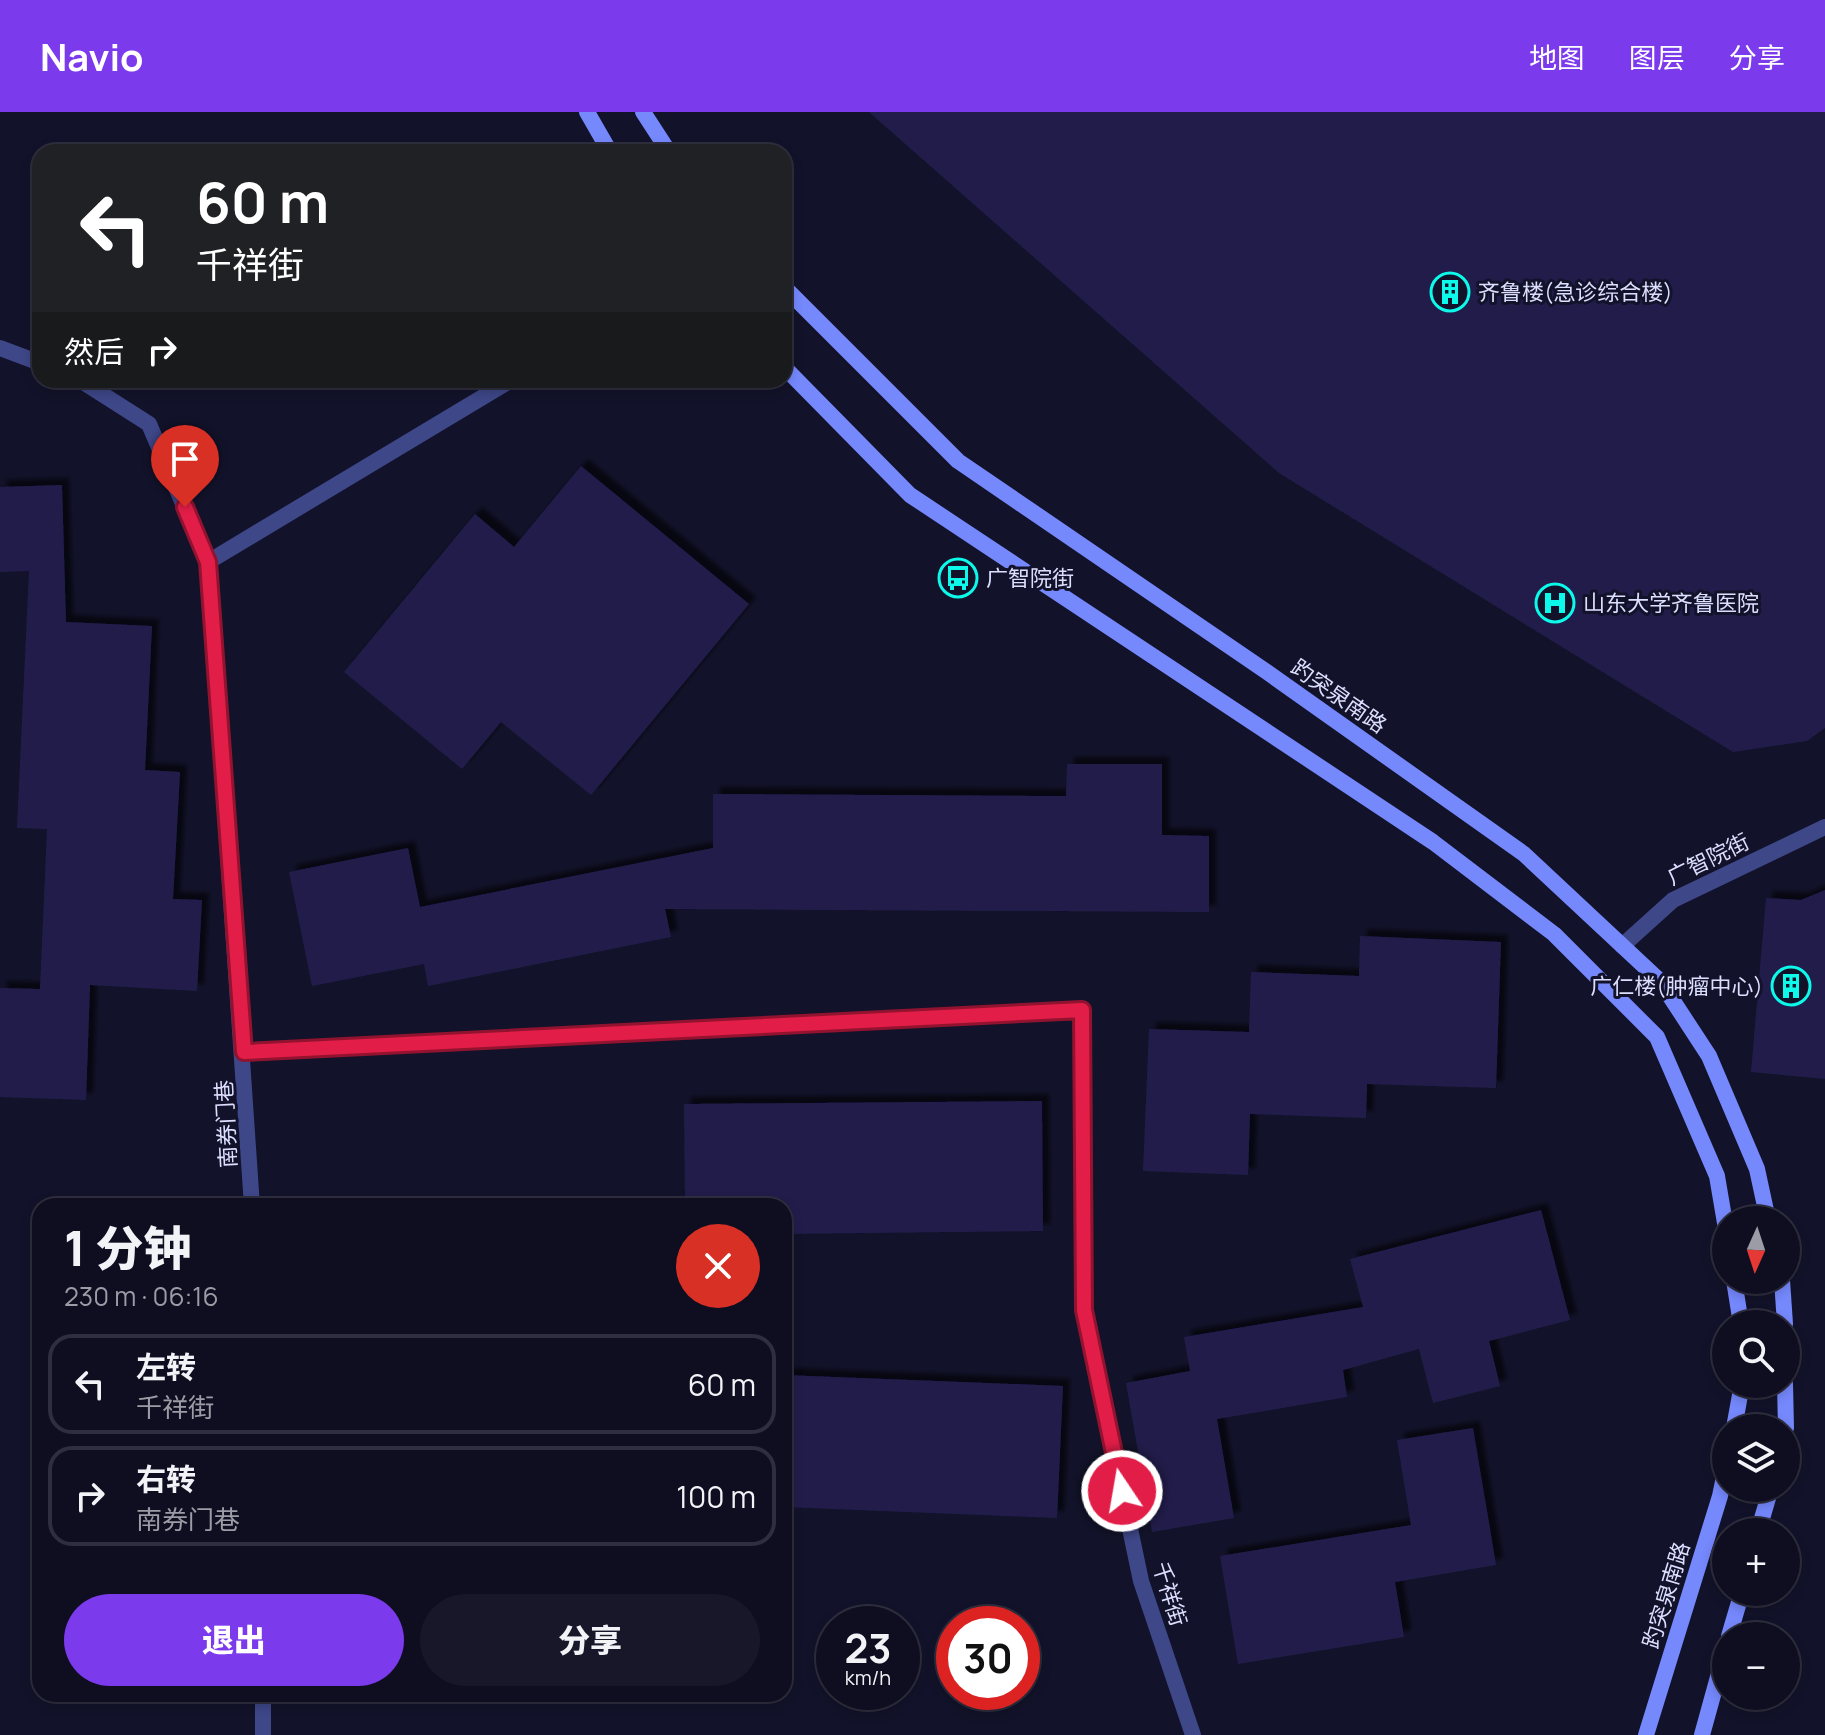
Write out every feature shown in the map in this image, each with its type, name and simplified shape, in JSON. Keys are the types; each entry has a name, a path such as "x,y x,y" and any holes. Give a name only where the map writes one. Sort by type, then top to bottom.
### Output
{"main road":[{"path":"587,112 605,144"},
{"path":"643,112 664,144"},
{"name":"趵突泉南路","path":"792,295 958,461 1267,672 1524,854 1660,981 1709,1056 1757,1169 1765,1206"},
{"path":"792,375 910,495 1433,842 1554,934 1657,1037 1717,1176 1722,1206"},
{"name":"趵突泉南路","path":"1646,1735 1716,1502"},
{"path":"1702,1735 1712,1699"}],"street":[{"path":"0,348 32,360"},
{"name":"南券门巷","path":"93,388 149,424 208,562 244,1052 252,1198"},
{"path":"208,562 498,388"},
{"name":"广智院街","path":"1622,946 1673,900 1825,827"},
{"name":"千祥街","path":"244,1052 1082,1010 1084,1310 1141,1581 1193,1735"},
{"path":"263,1702 263,1735"}],"building":[{"name":"山东大学齐鲁医院","path":"869,112 1825,112 1825,728 1807,741 1733,752 1279,473"},
{"path":"581,466 749,604 591,795 501,722 462,769 344,672 475,514 514,547"},
{"path":"62,485 66,622 152,626 145,770 180,772 173,899 202,900 197,991 90,985 86,1100 0,1097 0,988 40,989 47,829 17,828 29,571 0,572 0,487"},
{"path":"1067,764 1162,764 1162,835 1209,836 1209,912 665,909 671,937 428,986 424,964 312,986 289,872 408,848 420,907 713,848 713,794 1066,796"},
{"name":"广仁楼(肿瘤中心)","path":"1825,890 1825,1079 1751,1072 1766,898 1801,900"},
{"path":"1360,936 1501,942 1496,1088 1367,1084 1366,1118 1250,1114 1248,1175 1143,1171 1149,1029 1249,1032 1251,972 1359,976"},
{"path":"1042,1101 1043,1231 792,1234 792,1198 685,1198 684,1104"},
{"path":"1541,1210 1570,1320 1489,1341 1500,1386 1433,1403 1419,1349 1343,1370 1347,1397 1217,1419 1234,1518 1152,1532 1126,1383 1190,1371 1184,1337 1363,1307 1350,1259"},
{"path":"792,1375 1063,1386 1057,1518 792,1507"},
{"path":"1473,1428 1496,1565 1395,1582 1404,1637 1238,1664 1220,1556 1411,1525 1397,1440"}],"place":[{"name":"齐鲁楼(急诊综合楼)","path":"1450,292"},
{"name":"广智院街","path":"958,578"},
{"name":"山东大学齐鲁医院","path":"1555,603"},
{"name":"广仁楼(肿瘤中心)","path":"1791,986"}],"route":[{"path":"185,507 208,562 244,1052 1082,1010 1084,1310 1122,1491"}]}
